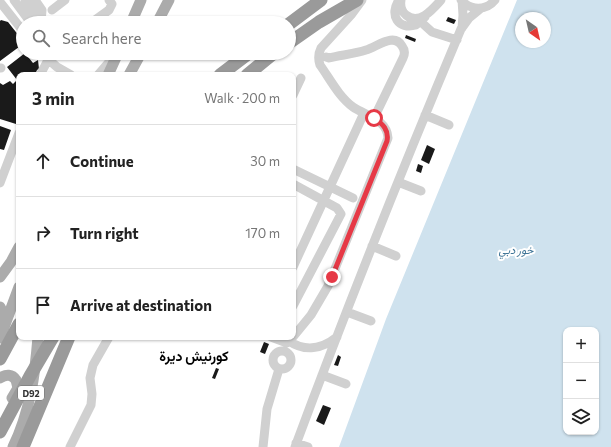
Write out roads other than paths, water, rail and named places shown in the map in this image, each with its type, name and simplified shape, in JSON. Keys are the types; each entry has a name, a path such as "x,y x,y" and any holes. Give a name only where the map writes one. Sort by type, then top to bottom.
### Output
{"highway":[{"path":"296,19 321,0"},
{"path":"296,38 319,22 357,0"},
{"path":"224,72 240,60"},
{"path":"251,72 265,60"},
{"path":"0,359 16,330"},
{"path":"0,432 51,340"},
{"path":"23,447 68,340"}],"main road":[{"path":"134,16 141,0"},
{"path":"160,16 166,3"},
{"path":"109,72 114,60"},
{"path":"131,72 137,60"},
{"path":"0,277 16,253"},
{"path":"0,338 16,295"},
{"path":"0,307 3,313 0,331"},
{"name":"D92","path":"13,447 25,417 32,390 38,340"},
{"path":"0,378 7,375 12,376 18,385 0,420"}],"street":[{"path":"14,0 26,16"},
{"path":"25,0 37,16"},
{"path":"35,0 42,10 42,16"},
{"path":"52,10 65,0"},
{"path":"100,16 111,8 112,4 110,0"},
{"path":"296,332 311,315 328,286 386,144 388,135 382,124 350,105 320,65 318,57 321,48 351,15 362,0"},
{"path":"400,0 401,8 404,14 409,17 415,19 427,14"},
{"path":"400,0 394,10 397,20 401,24 411,27 421,22 441,0"},
{"path":"461,0 470,7 480,9"},
{"path":"308,447 296,445 372,246 457,40 461,29 463,15 461,0"},
{"path":"461,29 469,18 495,0"},
{"path":"2,8 16,23"},
{"path":"421,22 427,30 457,40"},
{"path":"326,57 329,58 364,51 390,40 396,40 401,44 404,49 403,58 374,118"},
{"path":"41,72 46,60"},
{"path":"44,72 46,60"},
{"path":"52,60 67,72"},
{"path":"101,72 111,60"},
{"path":"296,89 301,78"},
{"path":"296,261 364,113"},
{"path":"425,115 449,124"},
{"path":"0,183 16,141"},
{"path":"296,170 353,198"},
{"path":"398,182 421,191"},
{"path":"296,186 324,200 339,209 341,212 296,300"},
{"path":"372,246 396,256"},
{"path":"347,312 372,321"},
{"path":"291,340 298,346 314,348 326,345 336,337"},
{"path":"70,447 91,405 92,394 90,378 93,365 107,340"},
{"path":"279,369 273,360 277,353 282,351 289,340"},
{"path":"279,369 286,368 291,362 289,354 282,351"},
{"path":"263,447 267,409 279,369"},
{"path":"322,375 346,384"}],"water":[{"name":"خور دبي","path":"517,0 611,0 611,447 339,447 386,319"}],"district":[{"name":"كورنيش ديرة","path":"194,355"}]}
